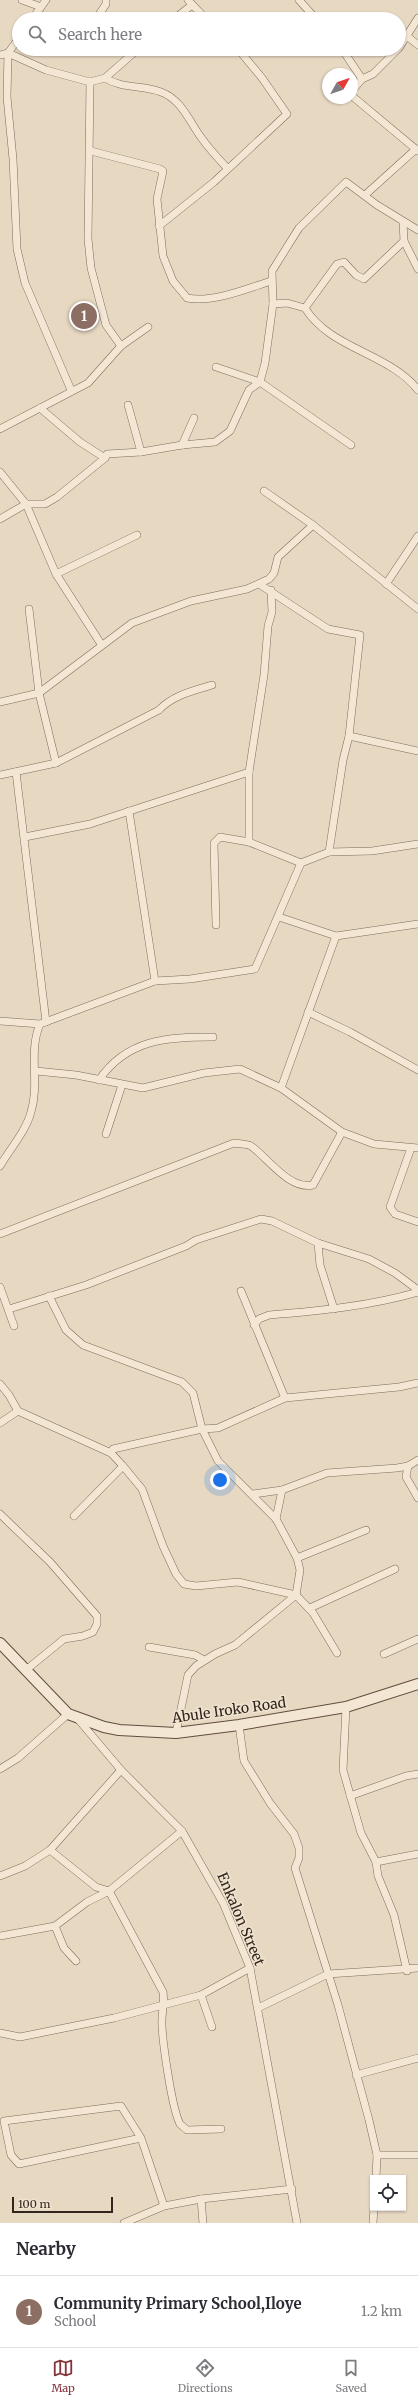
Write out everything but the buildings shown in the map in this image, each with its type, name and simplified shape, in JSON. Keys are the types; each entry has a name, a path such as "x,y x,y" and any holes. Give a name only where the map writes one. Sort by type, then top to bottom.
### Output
{"street":[{"path":"22,0 41,7"},
{"path":"37,12 46,0"},
{"path":"101,12 106,4 106,0"},
{"path":"300,0 310,12"},
{"path":"181,12 190,3 199,12"},
{"path":"406,39 418,18"},
{"path":"408,36 418,45"},
{"path":"12,48 8,53 7,97 13,159 17,249 25,283 71,390"},
{"path":"0,55 8,53 12,55"},
{"path":"15,56 46,70 90,82 105,78 130,56"},
{"path":"159,226 214,182 227,168 254,147 287,114 262,78 244,56"},
{"path":"347,56 362,79"},
{"path":"358,84 362,79 373,74 391,56"},
{"path":"105,78 118,85 155,90 166,95 188,115 200,136 227,168"},
{"path":"90,82 91,151 88,239 91,268 106,325 121,346"},
{"path":"358,101 417,150 365,196"},
{"path":"91,151 160,169 163,172 157,199 159,226 167,270 187,298 196,300 237,292 271,281"},
{"path":"0,519 26,504 45,504 57,497 108,454 141,452 182,445 215,442 230,431 249,390 260,382 265,362 273,304 271,281 272,271 299,228 338,187 346,182 403,222 418,230"},
{"path":"403,222 404,241 418,268"},
{"path":"305,308 337,264 344,262 356,275 364,279 404,241"},
{"path":"273,304 287,303 305,308 314,323 400,375 418,390"},
{"path":"0,429 71,390 88,383 121,346 148,327"},
{"path":"216,367 260,382 351,445"},
{"path":"128,405 141,452"},
{"path":"40,408 80,442 105,458"},
{"path":"182,445 194,418"},
{"path":"0,472 26,504 56,574 102,644"},
{"path":"264,491 313,525 418,609"},
{"path":"0,702 39,693 102,644 132,623 191,601 247,589 269,579 274,573 278,558 313,525"},
{"path":"56,574 137,535"},
{"path":"386,584 418,536"},
{"path":"259,584 271,590 328,629 360,635 349,736 343,760 330,852"},
{"path":"248,842 249,772 264,675 268,626 272,612 271,590"},
{"path":"29,609 39,693 56,763"},
{"path":"0,775 56,763 159,710 167,702 177,696 212,685"},
{"path":"349,736 418,751"},
{"path":"0,1166 31,1112 36,1071 34,1046 43,1023 25,837 16,772"},
{"path":"25,837 90,824 249,772"},
{"path":"129,811 155,981"},
{"path":"216,925 214,844 220,837 248,842 301,863 330,852 372,851 418,844"},
{"path":"0,1022 43,1023 155,981 197,978 255,970 301,863"},
{"path":"279,917 336,936 418,924"},
{"path":"281,1088 336,936"},
{"path":"308,1012 350,1032 418,1070"},
{"path":"99,1080 109,1065 125,1054 142,1046 165,1038 213,1036"},
{"path":"36,1071 76,1075 143,1088 204,1073 240,1069 281,1088 342,1132 374,1144 415,1148 390,1207 395,1214 418,1222"},
{"path":"106,1134 122,1085"},
{"path":"0,1234 234,1143 250,1145 281,1172 300,1184 313,1185 342,1132"},
{"path":"10,1309 86,1285 186,1246 196,1240 261,1219 272,1221 318,1242 369,1260 395,1273 418,1291"},
{"path":"318,1242 320,1265 334,1309"},
{"path":"0,1287 10,1309 9,1317 14,1326"},
{"path":"241,1291 285,1398"},
{"path":"254,1325 259,1319 269,1315 334,1309 393,1299 418,1291"},
{"path":"49,1296 66,1330 84,1346 154,1371 188,1387 193,1393 202,1429 218,1461 234,1478 253,1494 276,1519 297,1558 300,1570 296,1595 235,1645 204,1660 188,1675 176,1734"},
{"path":"111,1453 113,1449 202,1429 218,1428 285,1398 399,1387 418,1383"},
{"path":"0,1384 10,1395 18,1411 111,1453 123,1466 142,1489 163,1546 176,1574 184,1584 196,1586 238,1582 296,1595 310,1608 337,1653"},
{"path":"0,1423 18,1411"},
{"path":"253,1494 282,1490 327,1473 408,1466 418,1460"},
{"path":"74,1516 123,1466"},
{"path":"408,1466 406,1477 418,1498"},
{"path":"276,1519 282,1490"},
{"path":"0,1514 50,1562 97,1616 97,1624 93,1632 83,1636 64,1639 26,1670"},
{"path":"297,1558 366,1530"},
{"path":"310,1608 395,1569"},
{"path":"384,1654 418,1639"},
{"path":"0,1643 72,1716 18,1758 0,1769"},
{"path":"149,1647 190,1654 204,1660"},
{"name":"Abule Iroko Road","path":"72,1716 119,1730 176,1734 346,1707 418,1684"},
{"path":"346,1707 343,1770 361,1833 376,1862 378,1876 394,1915 407,1971"},
{"name":"Enkalon Street","path":"72,1716 121,1770 182,1830 223,1903 250,1968 298,2223"},
{"path":"239,1725 244,1761 270,1803 294,1834 299,1848 296,1873 328,1974 356,2075 377,2155 376,2175"},
{"path":"0,1876 25,1866 50,1850 121,1770"},
{"path":"350,1796 406,1776 418,1774"},
{"path":"0,1936 56,1926 87,1902 109,1891 182,1830"},
{"path":"50,1850 96,1887 109,1891 163,1992 165,2003 162,2011 162,2026 173,2098 181,2125 187,2130 221,2129"},
{"path":"376,1862 418,1854"},
{"path":"56,1926 64,1948 76,1961"},
{"path":"0,2033 20,2037 37,2035 114,2018 165,2003 201,1995 250,1968"},
{"path":"258,2008 328,1974 407,1971 418,1968"},
{"path":"201,1995 212,2027"},
{"path":"356,2075 418,2058"},
{"path":"141,2138 19,2164 11,2155 2,2122 121,2106 141,2138 164,2206"},
{"path":"377,2155 418,2155"},
{"path":"124,2223 164,2206 201,2199 292,2188"},
{"path":"201,2199 203,2223"},
{"path":"373,2223 374,2211"}],"place":[{"name":"Community Primary School,Iloye","path":"84,316"}]}
